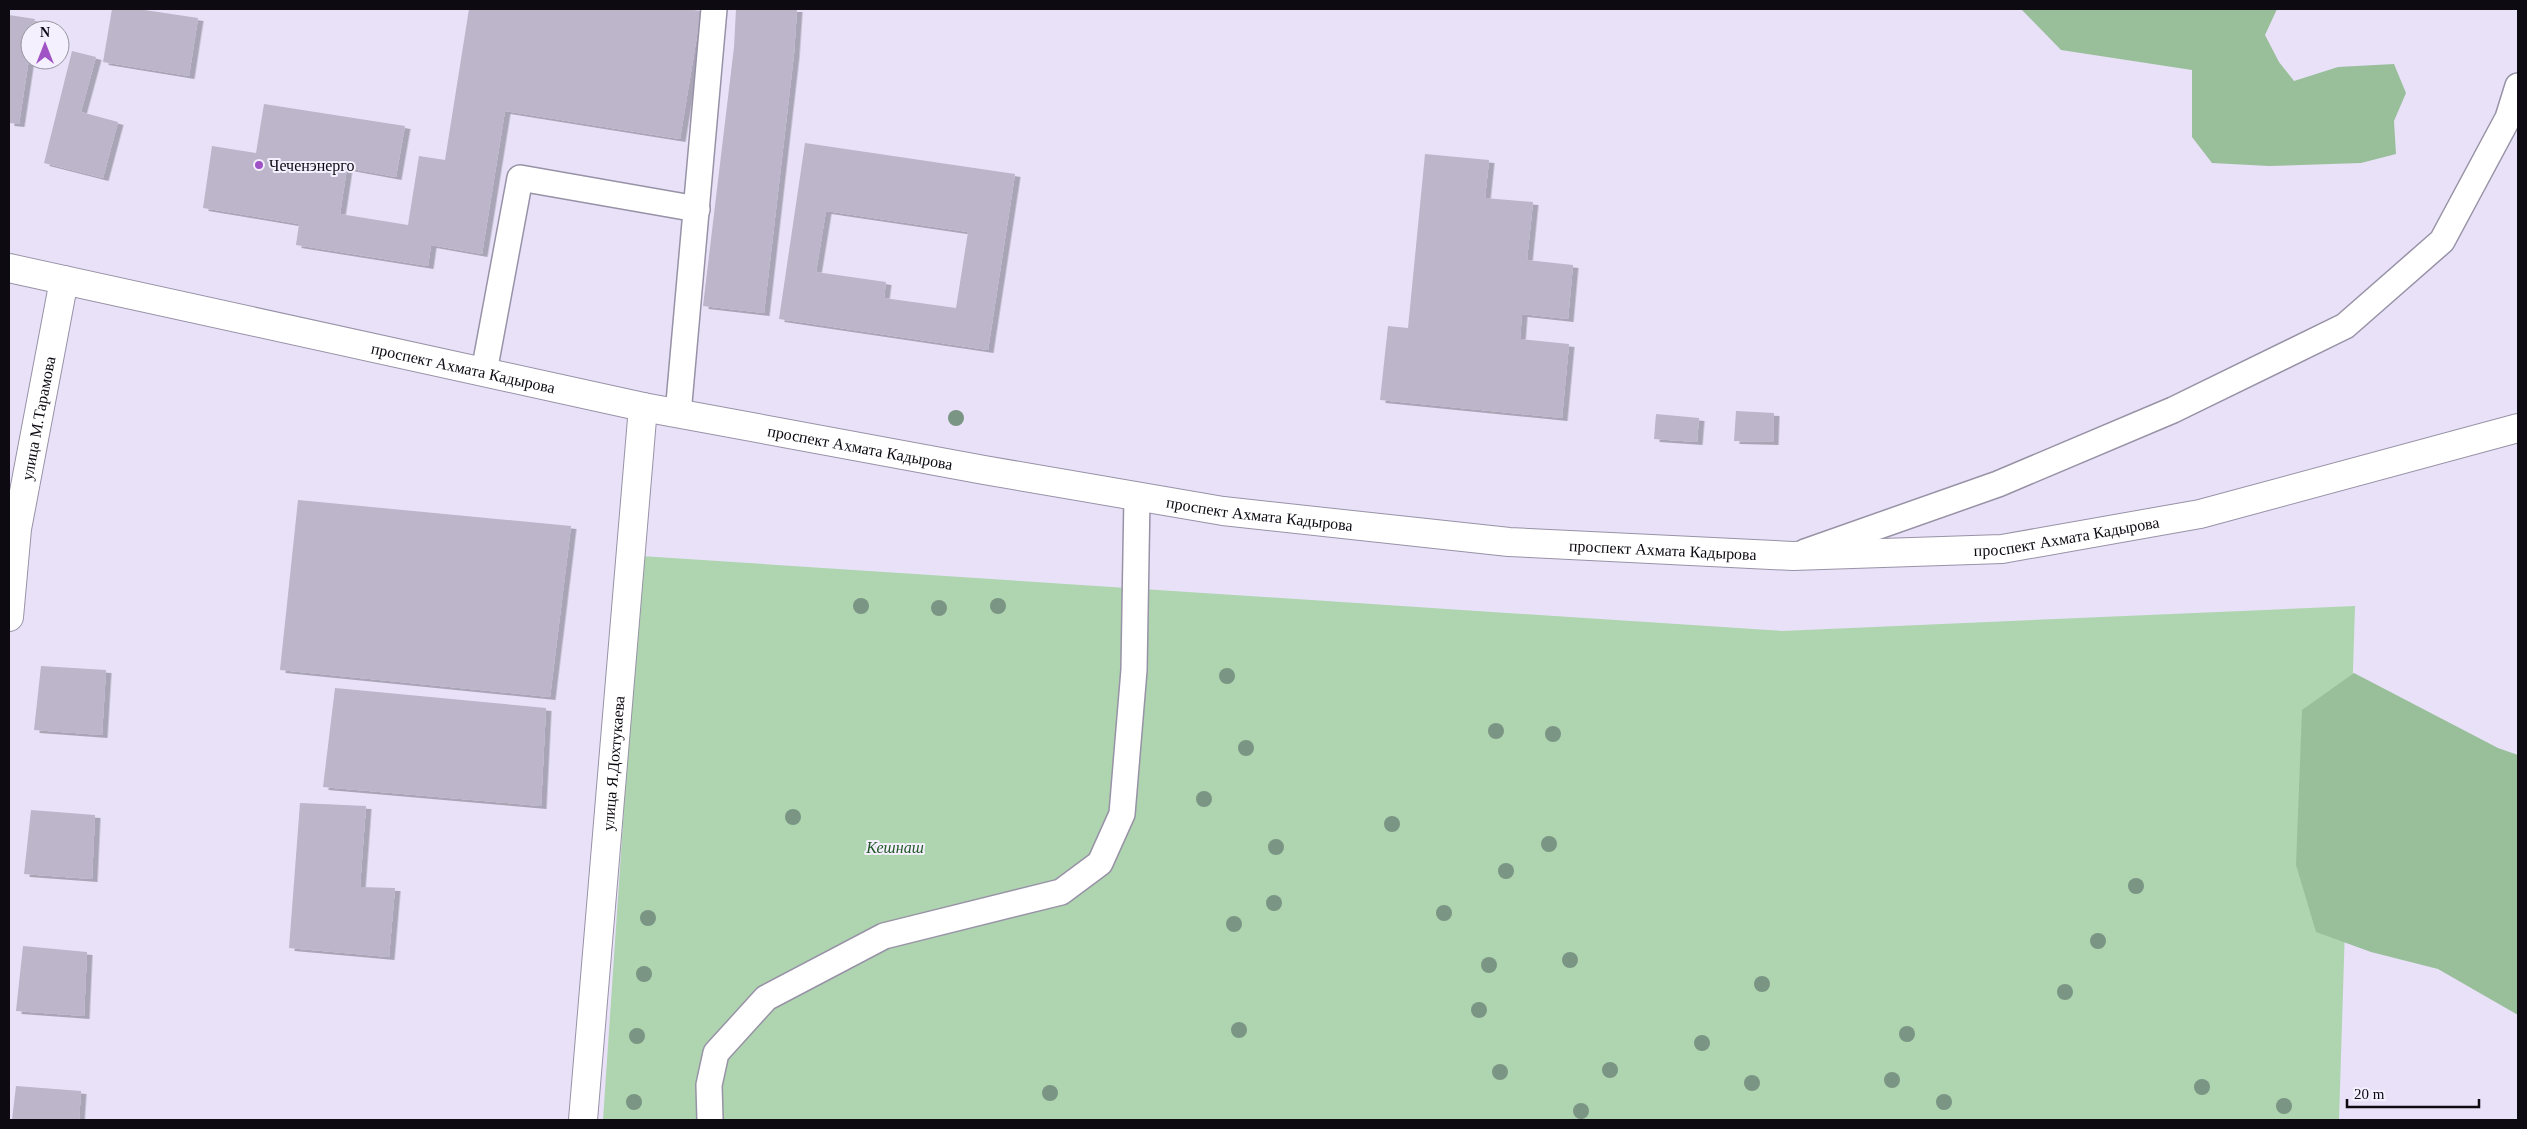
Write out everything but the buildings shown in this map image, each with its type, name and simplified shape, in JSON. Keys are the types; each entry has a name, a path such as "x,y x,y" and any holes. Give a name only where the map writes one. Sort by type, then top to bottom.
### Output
{"main road":[{"name":"проспект Ахмата Кадырова","path":"9,268 678,414 1223,511 1509,542 1793,556 2002,549 2200,514 2518,428"},
{"name":"улица М.Тарамова","path":"9,617 17,529 64,280"},
{"name":"улица Я.Дохтукаева","path":"583,1120 643,407"}],"lane":[{"path":"678,414 714,9"},
{"path":"1793,556 1998,484 2174,410 2345,326 2442,241 2508,118 2518,86"},
{"path":"484,372 520,178 697,209"},
{"path":"710,1120 709,1085 716,1053 766,998 884,936 1062,892 1100,863 1122,814 1134,670 1137,497"}],"green space":[{"path":"2021,9 2277,9 2265,35 2279,62 2294,81 2338,67 2394,64 2406,93 2394,121 2396,154 2361,163 2269,166 2212,163 2192,137 2192,70 2061,50"},
{"name":"Кешнаш","path":"641,556 1782,631 2355,606 2339,1120 603,1120"},
{"path":"2354,673 2498,748 2518,755 2518,1015 2438,969 2371,952 2316,932 2296,865 2302,710"}],"place":[{"name":"Чеченэнерго","path":"259,165"}]}
